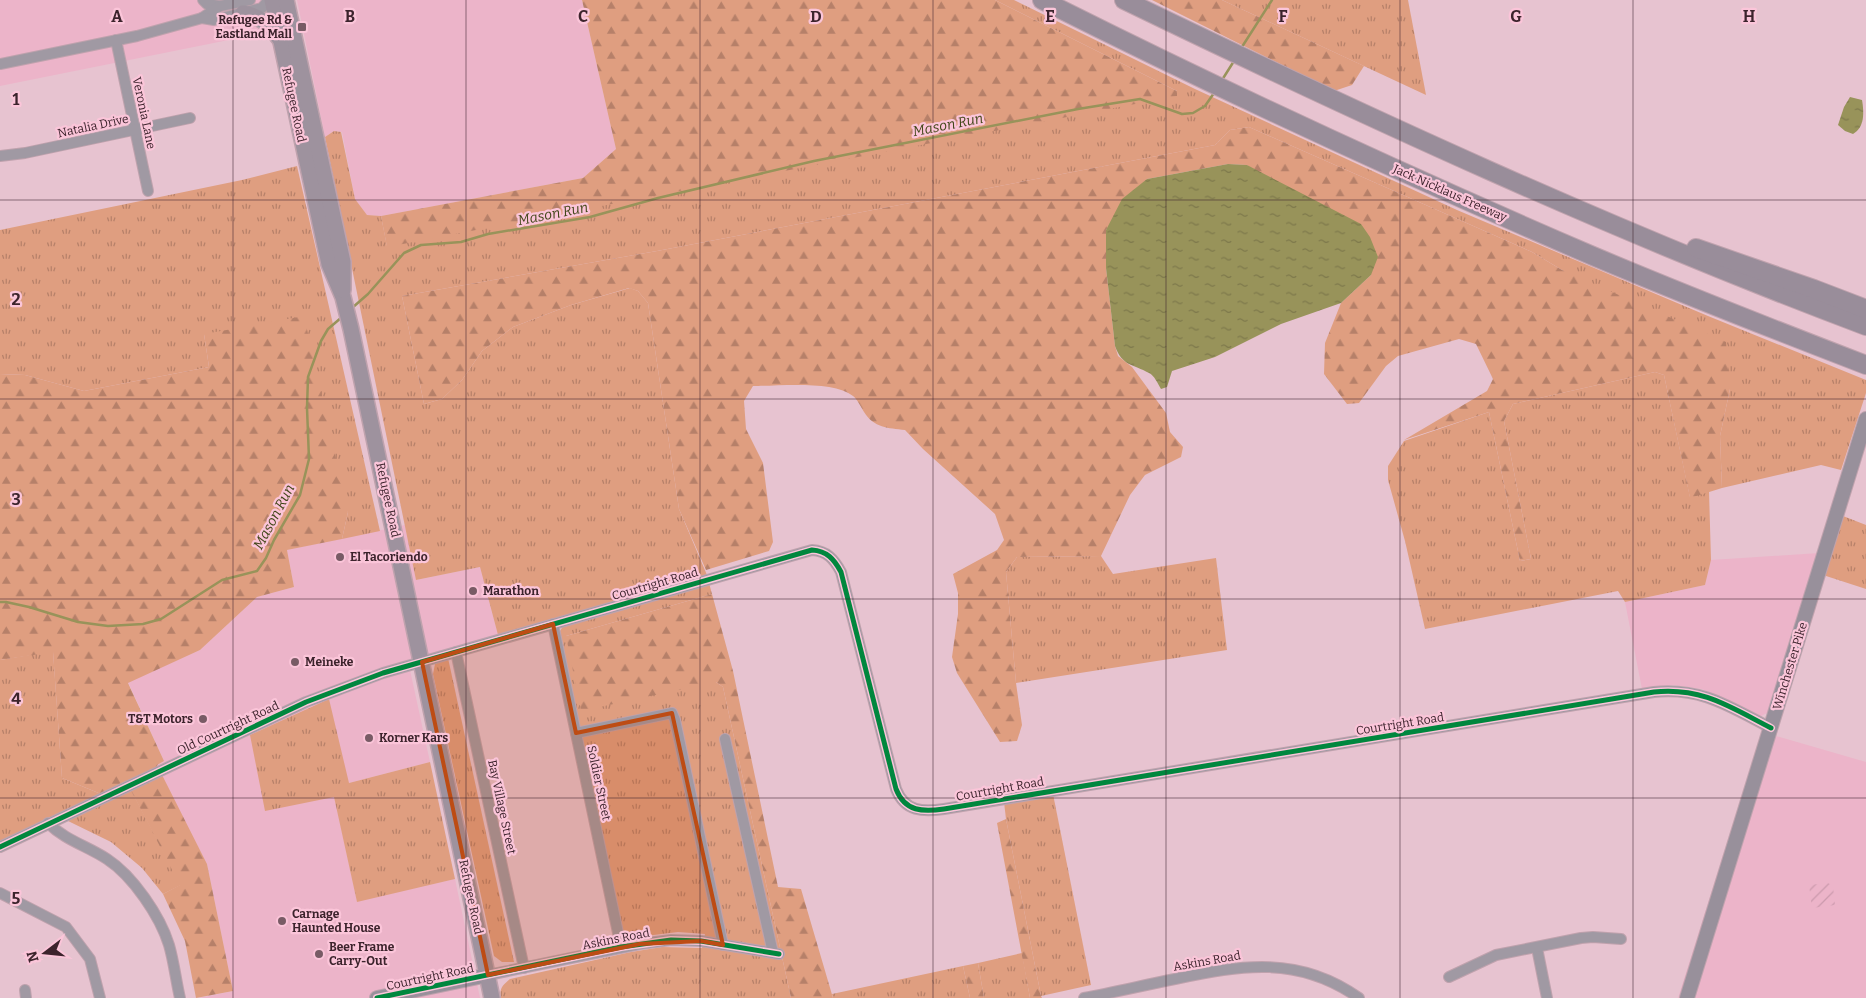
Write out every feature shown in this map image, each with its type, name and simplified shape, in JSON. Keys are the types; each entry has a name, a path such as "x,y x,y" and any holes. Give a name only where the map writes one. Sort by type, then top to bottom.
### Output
{"highway":[{"name":"Jack Nicklaus Freeway","path":"1042,0 1201,78 1406,174 1578,249 1866,365"},
{"path":"1124,0 1253,62 1567,206 1781,294 1866,326"},
{"path":"1567,206 1738,262 1866,309"}],"main road":[{"name":"Refugee Road","path":"273,0 329,264 346,307"},
{"name":"Refugee Road","path":"273,0 343,262 346,307 492,998"},
{"path":"246,6 269,25 280,39"},
{"name":"Winchester Pike","path":"1687,998 1866,419"},
{"name":"Courtright Road","path":"377,998 488,975"}],"street":[{"path":"201,0 207,4 220,6 262,8 273,0"},
{"path":"201,0 202,18"},
{"path":"0,64 116,40 202,18 220,6"},
{"path":"202,18 214,20 246,6"},
{"name":"Veronia Lane","path":"116,40 148,191"},
{"name":"Natalia Drive","path":"0,156 25,153 190,118"},
{"name":"Courtright Road","path":"422,662 807,551 823,552 834,560 841,572 896,790 900,799 906,805 924,811 1668,690 1693,692 1702,695 1771,728"},
{"name":"Soldier Street","path":"553,624 621,947"},
{"name":"Bay Village Street","path":"456,652 524,968"},
{"name":"Old Courtright Road","path":"0,847 306,702 383,673 422,662"},
{"path":"576,733 672,714 675,720 723,945"},
{"name":"Askins Road","path":"488,975 621,947 671,940 701,941 776,953 725,740"},
{"path":"48,824 58,834 100,854 112,862 137,887 169,945 180,998"},
{"path":"0,893 66,927 90,959 100,998"},
{"path":"1449,977 1496,956 1593,937 1621,939"},
{"path":"1537,948 1547,998"},
{"name":"Askins Road","path":"1084,998 1096,997 1215,970 1258,966 1292,969 1321,978 1359,998"}],"highlighted area":[{"path":"553,624 576,733 672,713 723,945 701,941 640,944 488,975 422,662"}],"shaded area":[{"path":"0,0 262,0 268,32 0,86"},
{"path":"297,0 582,0 616,149 583,178 381,216 367,215 355,199 342,132 334,131 325,137"},
{"path":"405,525 416,580 480,567 498,635 435,664 410,670 430,762 349,783 334,796 357,901 455,879 480,998 199,998 233,991 207,864 156,765 164,761 128,682 200,650 257,597 294,587 287,550"},
{"path":"1819,553 1769,712 1759,717 1702,689 1673,685 1642,689 1625,602 1705,585 1711,560"},
{"path":"1762,732 1866,762 1866,998 1678,998"},
{"path":"1828,883 1833,886 1835,905 1812,908 1809,885"}],"green space":[{"path":"582,0 995,0 1177,91 1177,96 387,247 381,216 583,178 616,149"},
{"path":"995,0 1014,0 1195,89 1457,210 1708,316 1866,380 1866,393 1841,470 1821,465 1722,488 1720,436 1730,389 1562,270 1532,252 1249,127 1230,130 1215,145 657,251 402,296 424,404 442,399 462,380 482,351 513,327 571,305 630,288 638,291 648,303 679,509 707,575 498,635 480,567 416,580 325,137 334,131 341,132 355,199 367,215 381,216 387,246 1177,91"},
{"path":"1152,0 1222,0 1364,66 1352,85 1334,91"},
{"path":"1222,0 1408,0 1426,95"},
{"path":"1249,127 1532,252 1562,270 1726,342 1730,389 1720,436 1722,488 1690,498 1664,375 1655,372 1513,404 1504,421 1531,559 1520,561 1489,412 1404,440 1487,391 1493,379 1476,344 1459,339 1398,356 1386,366 1359,403 1347,404 1324,374 1325,343 1341,303 1371,275 1247,165 1228,164 1147,179 1106,230 1106,268 1115,346 1118,356 1132,367 1166,413 1170,432 1183,447 1181,457 1145,475 1130,495 1101,556 1017,557 1006,572 1016,683 1022,725 1017,741 1000,742 957,673 952,657 958,614 958,593 953,574 997,550 1004,540 995,514 923,449 905,430 882,426 872,421 853,396 844,391 819,386 753,386 744,401 746,429 763,463 773,542 769,551 706,570 679,509 648,303 638,291 629,288 571,305 513,327 482,351 462,380 442,399 424,404 402,296 657,251 1215,145 1230,130"},
{"path":"297,166 380,531 342,539 348,512 204,334 209,367 84,391 25,375 0,374 0,230 242,180"},
{"path":"304,316 348,512 342,539 287,550 294,587 257,597 200,650 128,683 164,761 157,765 207,864 233,991 196,998 185,941 163,894 180,885 126,781 101,794 62,778 53,652 0,660 0,374 25,375 84,391 209,367 204,334"},
{"path":"1655,372 1664,375 1690,497 1709,491 1711,560 1705,585 1625,602 1618,591 1425,629 1405,541 1388,480 1388,466 1404,441 1489,412 1520,561 1531,559 1504,421 1513,404"},
{"path":"1843,516 1866,525 1866,589 1823,575"},
{"path":"1101,556 1113,574 1216,558 1227,650 1016,683 1006,572 1017,557"},
{"path":"709,583 712,594 566,636 716,682 723,687 791,998 501,998 502,987 510,979 631,952 662,947 702,948 705,934 678,932 629,938 623,937 560,631 563,626"},
{"path":"712,594 733,671 778,887 801,889 833,998 791,998 723,687 716,682 581,711 566,636"},
{"path":"53,651 62,778 101,794 0,841 0,660"},
{"path":"448,658 514,962 502,962 494,956 433,674 435,664"},
{"path":"329,699 349,783 430,762 455,879 357,902 334,797 265,811 250,735"},
{"path":"131,790 181,885 163,894 142,868 111,842 66,820"},
{"path":"1053,794 1091,985 1041,996 1004,802"},
{"path":"1006,819 1042,998 1030,998 997,823"},
{"path":"1022,953 1030,998 984,998 978,963"},
{"path":"978,963 984,998 970,998 963,966"},
{"path":"963,966 970,998 833,998 832,994"}],"water":[{"path":"1850,97 1862,100 1863,109 1862,123 1853,134 1845,131 1838,125 1844,107"},
{"path":"1228,164 1247,165 1361,224 1370,237 1378,257 1371,275 1341,303 1281,324 1215,357 1172,371 1167,387 1161,389 1151,374 1125,361 1115,346 1106,268 1106,230 1122,199 1147,179"}],"waterway":[{"name":"Mason Run","path":"1240,50 1272,0"},
{"name":"Mason Run","path":"1222,80 1234,61"},
{"name":"Mason Run","path":"352,308 368,294 404,253 421,245 461,242 488,234 590,217 658,198 814,161 1078,109 1140,99 1182,114 1193,113 1205,106 1214,93"},
{"name":"Mason Run","path":"0,602 29,607 78,622 108,626 143,624 161,619 222,580 257,571 300,495 309,459 308,377 321,341 328,329 342,317"}],"cycle path":[{"path":"0,847 306,702 383,673 812,550 830,556 841,572 896,789 904,802 916,809 944,809 1654,692 1671,691 1687,693 1715,700 1771,728"},
{"path":"377,998 621,947 671,940 701,941 779,954"}],"place":[{"name":"Refugee Rd & Eastland Mall","path":"302,27"},
{"name":"El Tacoriendo","path":"340,557"},
{"name":"Marathon","path":"473,591"},
{"name":"Meineke","path":"295,662"},
{"name":"T&T Motors","path":"203,719"},
{"name":"Korner Kars","path":"369,738"},
{"name":"Carnage Haunted House","path":"282,921"},
{"name":"Beer Frame Carry-Out","path":"319,954"}]}
